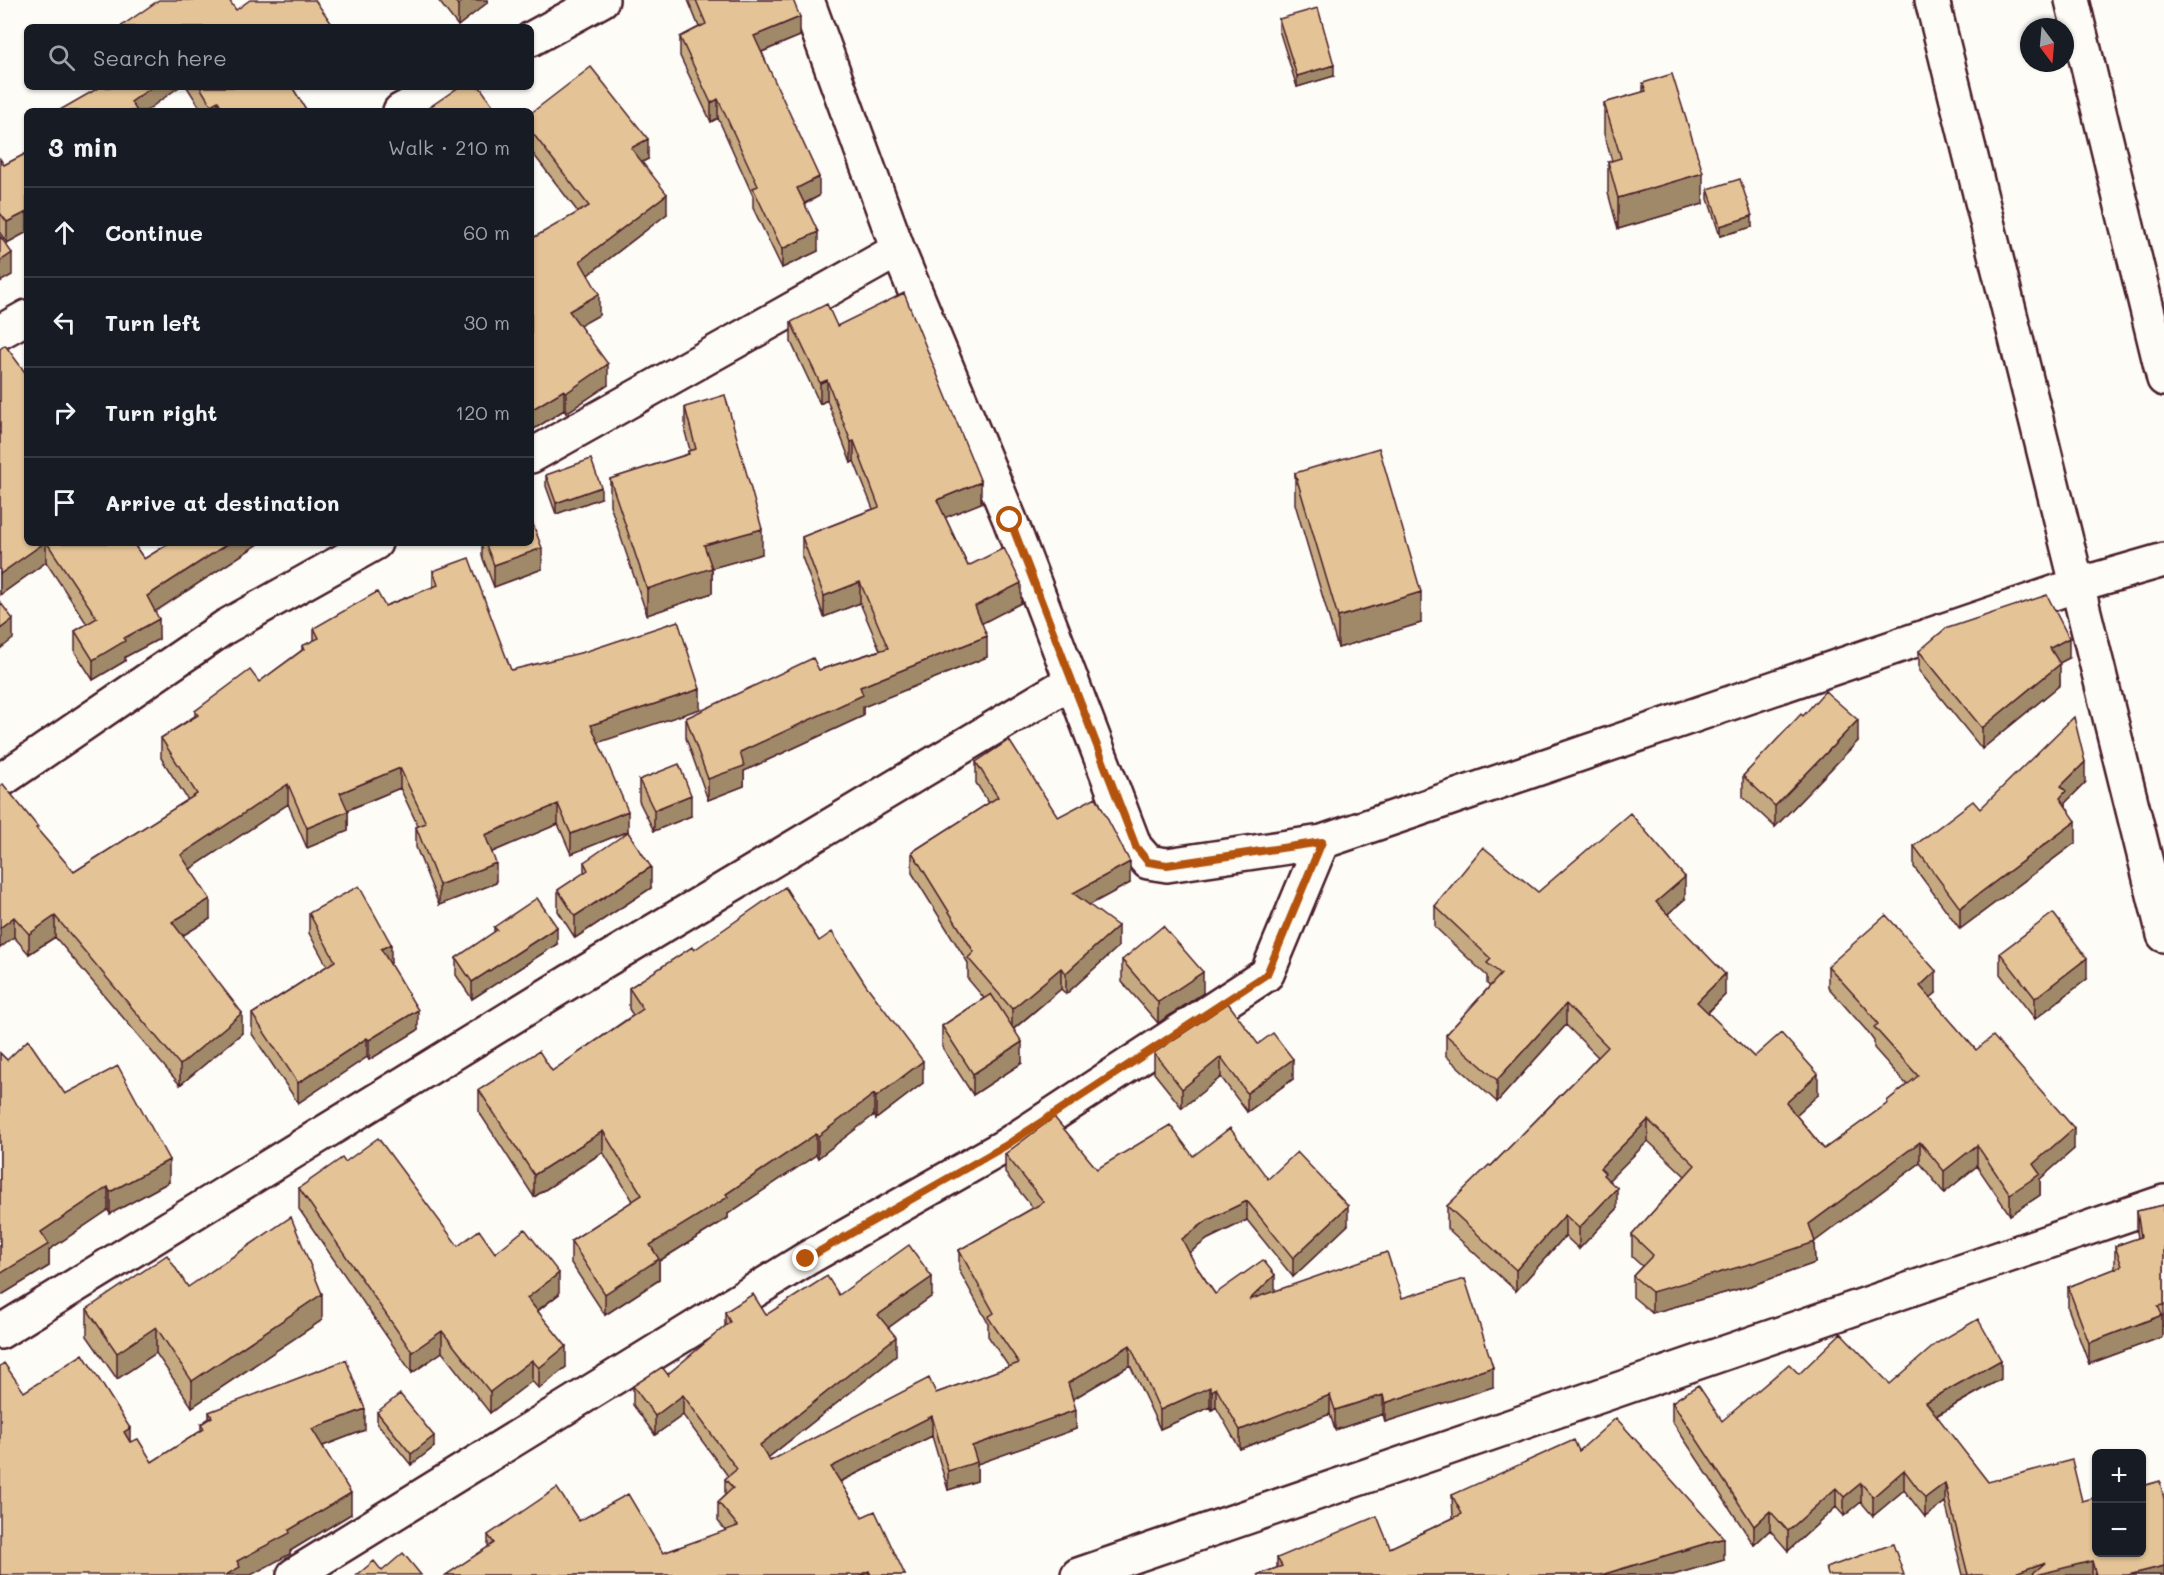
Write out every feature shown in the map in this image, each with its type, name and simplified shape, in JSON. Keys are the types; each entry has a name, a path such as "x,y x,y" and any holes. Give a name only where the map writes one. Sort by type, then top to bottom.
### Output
{"street":[{"path":"534,37 602,0"},
{"path":"807,0 898,250 1010,520 1136,847 1148,862 1167,865 1322,842 2077,585 2164,560"},
{"path":"1932,0 2164,935"},
{"path":"2072,0 2164,379"},
{"path":"406,108 438,90"},
{"path":"534,454 898,250"},
{"path":"0,332 24,319"},
{"path":"0,781 225,627 370,546"},
{"path":"0,1332 559,988 1072,681"},
{"path":"294,1575 806,1259 1005,1146 1267,974 1322,842"},
{"path":"1078,1575 2164,1202"}],"building":[{"path":"159,0 229,0 236,10 250,0 315,0 332,24 124,24"},
{"path":"454,0 464,0 458,5"},
{"path":"696,0 793,0 800,17 754,36 819,177 797,188 818,232 782,249 753,188 758,186 718,99 711,103 680,37 706,24"},
{"path":"1318,8 1334,65 1297,76 1279,19"},
{"path":"591,67 648,139 631,148 667,194 580,261 599,294 569,311 608,364 566,393 564,390 534,408 534,237 589,206 534,135 534,111"},
{"path":"1672,74 1703,173 1618,198 1608,162 1621,158 1604,103 1646,91 1643,83"},
{"path":"95,90 148,90 131,102 135,108 63,108"},
{"path":"202,90 294,90 305,108 222,108 218,101 211,105"},
{"path":"455,90 482,90 495,108 428,108"},
{"path":"24,155 24,214 7,222 0,213 0,159 4,165"},
{"path":"1740,179 1752,216 1720,226 1708,189"},
{"path":"0,236 12,253 0,261"},
{"path":"904,293 981,482 937,500 968,566 1004,548 1021,583 975,606 987,636 860,687 863,695 740,752 744,766 708,779 686,718 813,658 819,670 888,648 860,582 824,596 802,537 879,507 854,441 851,442 827,380 820,383 791,322 827,304 837,326"},
{"path":"5,345 24,371 24,546 40,546 0,574 0,349"},
{"path":"725,395 762,529 704,545 712,568 647,589 610,479 689,454 688,451 696,449 685,407"},
{"path":"1379,448 1421,592 1338,617 1295,473"},
{"path":"591,459 601,487 556,503 546,475"},
{"path":"534,527 542,548 494,565 486,546 534,546"},
{"path":"49,546 135,546 144,559 165,546 224,546 147,596 159,619 124,638 125,641 93,660 75,631 97,618"},
{"path":"469,558 511,670 584,652 678,621 700,689 591,725 628,811 571,834 558,804 485,835 496,863 439,885 416,827 426,823 400,768 340,793 348,811 307,828 288,784 181,855 210,899 172,922 242,1013 180,1065 55,916 29,934 14,917 0,928 0,786 3,784 38,827 36,828 74,872 197,794 161,738 198,715 195,711 250,670 259,682 304,649 302,646 319,638 314,628 377,592 385,606 438,585 433,571"},
{"path":"2047,595 2069,638 2050,648 2060,664 1982,728 1919,651 1945,629"},
{"path":"0,602 13,619 0,629"},
{"path":"1825,691 1858,720 1775,806 1743,776"},
{"path":"2074,717 2085,762 2061,786 2066,791 2060,798 2076,821 1960,908 1914,846 1973,801 1980,809"},
{"path":"1009,740 1058,817 1096,797 1130,862 1073,893 1118,926 1066,973 1061,968 1012,1009 968,958 974,952 912,852 998,797 976,762"},
{"path":"679,764 691,795 654,810 639,780"},
{"path":"1630,813 1685,877 1656,902 1725,974 1697,1002 1754,1057 1781,1033 1818,1074 1786,1103 1824,1149 1888,1103 1887,1101 1918,1076 1874,1027 1878,1024 1866,1008 1828,966 1886,915 1936,971 1920,986 1976,1050 1993,1036 2074,1128 2033,1164 2040,1174 2010,1194 1977,1145 1944,1171 1920,1142 1809,1224 1815,1242 1753,1263 1652,1292 1633,1276 1653,1255 1632,1235 1695,1165 1648,1120 1600,1168 1605,1173 1603,1175 1617,1188 1579,1228 1565,1215 1516,1270 1447,1206 1489,1165 1491,1166 1608,1047 1566,1004 1497,1080 1446,1035 1501,974 1487,963 1491,959 1435,906 1483,847 1538,892"},
{"path":"628,832 651,867 575,916 558,890 588,870 584,862"},
{"path":"359,886 391,944 381,949 418,1010 369,1040 367,1038 298,1083 252,1014 335,961 309,913"},
{"path":"785,887 819,941 832,932 866,985 923,1061 876,1097 874,1094 818,1136 816,1134 726,1194 728,1197 650,1245 659,1259 605,1294 571,1241 642,1195 603,1131 534,1175 479,1090 539,1051 552,1071 643,1009 629,988 692,947 694,950"},
{"path":"537,898 557,927 472,982 456,958 497,930 494,927"},
{"path":"2053,913 2087,958 2035,998 2000,953"},
{"path":"1163,926 1203,972 1158,1002 1122,960"},
{"path":"991,994 1022,1042 973,1074 942,1026"},
{"path":"1228,1003 1258,1044 1273,1033 1293,1059 1247,1093 1221,1057 1182,1089 1154,1053"},
{"path":"28,1040 65,1094 118,1066 169,1160 110,1192 108,1187 41,1232 49,1244 0,1274 0,1053 7,1060"},
{"path":"1054,1117 1097,1169 1170,1125 1193,1156 1230,1128 1268,1179 1297,1152 1348,1206 1293,1258 1247,1201 1208,1220 1182,1239 1196,1266 1215,1294 1263,1260 1275,1275 1249,1300 1387,1252 1402,1298 1465,1279 1493,1367 1385,1403 1383,1395 1335,1410 1330,1395 1240,1430 1216,1388 1212,1391 1210,1387 1160,1410 1130,1345 1068,1383 1076,1410 972,1446 977,1462 948,1471 932,1416 831,1467 862,1517 875,1511 905,1575 871,1575 869,1571 859,1575 446,1575 494,1543 488,1535 557,1488 579,1521 628,1494 663,1553 738,1526 718,1502 733,1488 725,1479 737,1469 683,1395 655,1416 633,1386 662,1367 669,1376 668,1374 730,1322 725,1312 753,1294 766,1315 827,1276 839,1295 909,1245 932,1277 878,1315 896,1337 760,1445 770,1461 929,1378 936,1393 1019,1363 988,1317 994,1313 959,1250 1044,1202 1005,1154"},
{"path":"378,1138 458,1246 479,1230 495,1253 525,1229 559,1273 527,1298 566,1346 539,1368 532,1360 490,1392 442,1331 412,1352 299,1188 342,1158 345,1162"},
{"path":"2164,1205 2164,1305 2158,1306 2162,1315 2089,1343 2068,1287 2122,1266 2115,1246 2141,1237 2137,1211"},
{"path":"291,1217 322,1294 192,1381 156,1327 117,1353 87,1309 167,1255 188,1287"},
{"path":"1978,1319 2001,1360 1926,1402 1988,1482 2072,1460 2082,1501 2092,1498 2092,1557 2146,1557 2146,1485 2160,1481 2164,1499 2164,1566 2128,1575 2096,1575 2092,1561 2031,1575 2046,1562 2009,1575 1968,1575 1945,1483 1925,1498 1904,1470 1873,1497 1861,1483 1844,1497 1836,1488 1788,1531 1770,1511 1754,1526 1672,1402 1698,1385 1722,1421 1789,1364 1799,1374 1841,1333 1890,1384 1937,1343"},
{"path":"83,1354 130,1428 124,1432 130,1442 138,1439 152,1462 204,1429 201,1424 212,1417 209,1412 346,1360 365,1409 312,1429 351,1493 289,1530 290,1533 237,1561 240,1567 226,1575 0,1575 0,1366 4,1363 24,1392"},
{"path":"400,1394 434,1436 411,1454 377,1412"},
{"path":"1616,1418 1724,1538 1601,1575 1510,1575 1510,1573 1507,1575 1257,1575 1282,1566 1277,1558 1377,1516 1390,1548 1462,1514 1452,1495 1574,1440 1579,1451"},
{"path":"1893,1544 1904,1575 1828,1575 1826,1568"},
{"path":"403,1553 421,1575 357,1575 374,1561 382,1571"}],"route":[{"path":"806,1259 1005,1146 1267,974 1322,842 1167,865 1148,862 1136,847 1010,520"}]}
